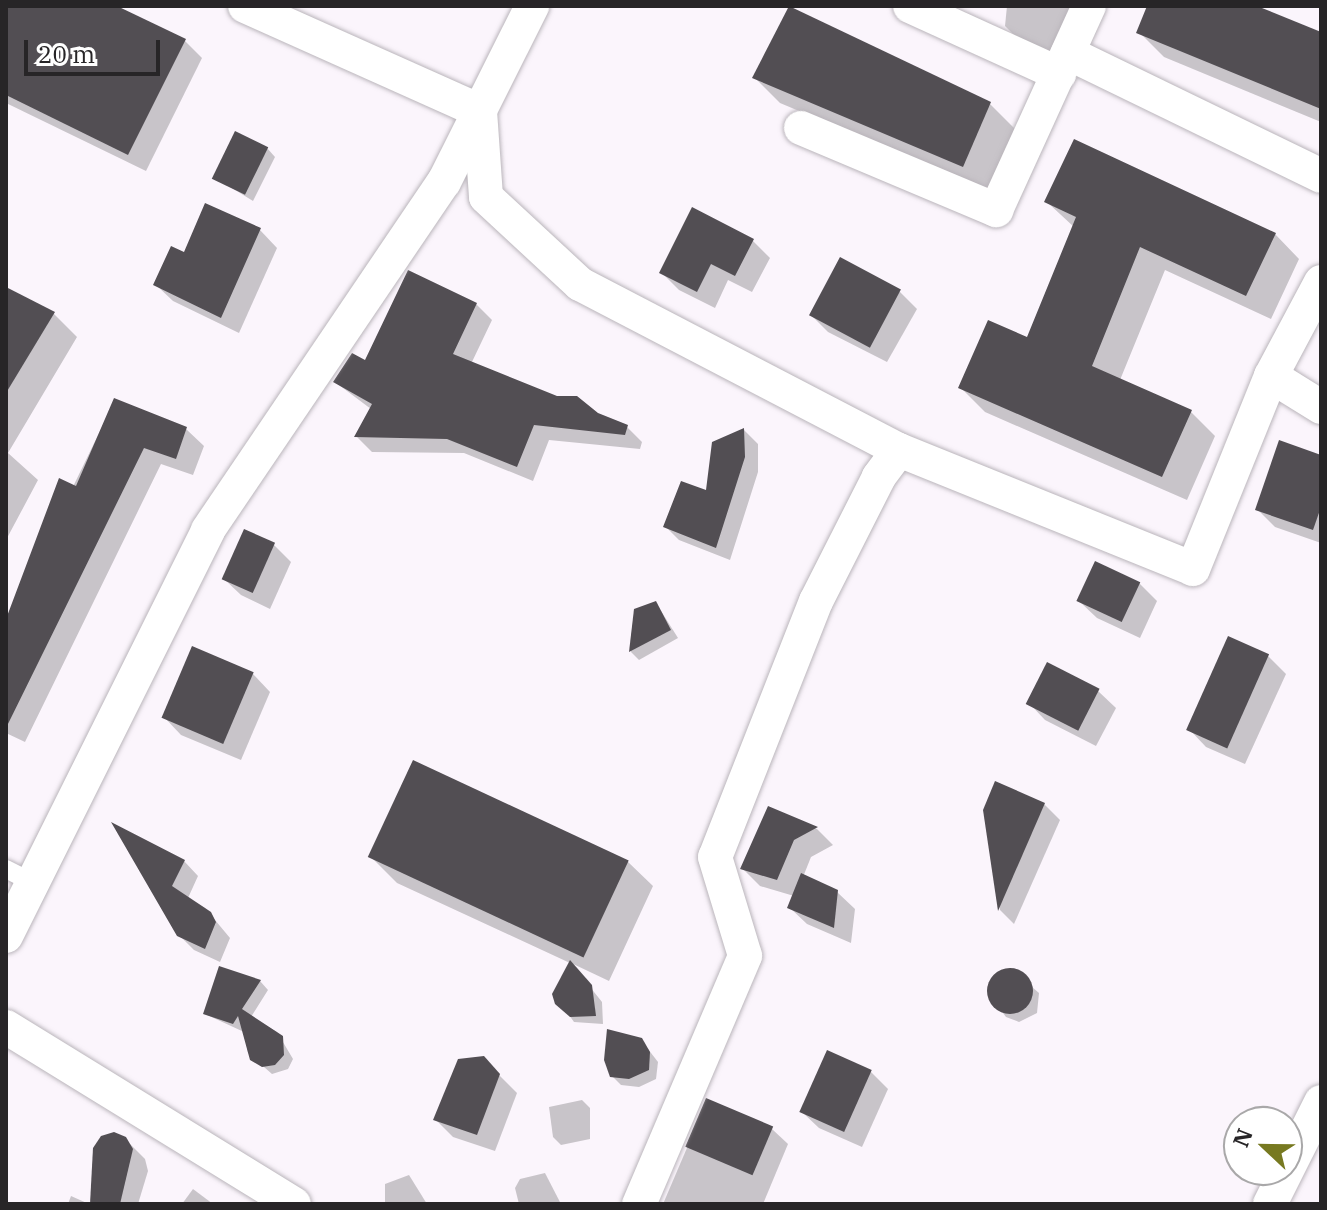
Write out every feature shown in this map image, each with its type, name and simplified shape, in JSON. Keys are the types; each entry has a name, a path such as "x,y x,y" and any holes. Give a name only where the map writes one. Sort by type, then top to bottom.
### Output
{"street":[{"path":"245,6 480,111"},
{"path":"6,936 19,876 208,530 444,182 532,6"},
{"path":"910,6 1063,63 1321,176"},
{"path":"801,128 996,210 1089,6"},
{"path":"480,111 486,197 580,284 899,450 1193,569 1271,376 1321,282"},
{"path":"1271,376 1321,407"},
{"path":"639,1204 745,956 715,857 816,601 879,477 899,450"},
{"path":"6,1027 294,1204"},
{"path":"1270,1204 1321,1102"}],"building":[{"path":"6,6 117,6 186,39 128,155 6,95"},
{"path":"789,6 991,102 963,167 752,78"},
{"path":"1147,6 1257,6 1321,32 1321,109 1136,33"},
{"path":"235,131 268,147 245,195 212,179"},
{"path":"1074,139 1276,233 1246,296 1140,247 1092,366 1192,410 1162,477 958,388 988,320 1027,337 1076,217 1044,202"},
{"path":"205,203 261,228 221,318 153,285 171,246 184,252"},
{"path":"692,207 754,239 735,276 711,264 697,292 659,273"},
{"path":"840,257 901,289 870,348 809,315"},
{"path":"408,270 477,303 453,354 557,396 577,396 598,413 628,425 625,435 534,425 517,467 447,439 354,437 372,404 333,382 352,353 365,360"},
{"path":"6,287 55,312 6,393"},
{"path":"114,398 187,427 176,459 144,448 6,728 6,619 59,478 76,486"},
{"path":"744,428 745,457 716,548 663,527 681,481 706,490 712,442"},
{"path":"1279,440 1321,455 1321,507 1313,530 1255,510"},
{"path":"244,529 275,543 253,593 222,579"},
{"path":"1095,561 1140,582 1122,622 1076,601"},
{"path":"656,601 671,630 629,652 634,609"},
{"path":"1228,636 1269,654 1227,748 1186,730"},
{"path":"192,646 254,672 223,744 162,718"},
{"path":"1047,662 1100,689 1078,731 1026,704"},
{"path":"413,760 629,861 583,958 368,857"},
{"path":"995,781 1045,803 998,911 983,810"},
{"path":"768,806 818,827 794,840 777,880 740,869"},
{"path":"111,822 185,860 172,886 211,912 216,922 205,949 177,936"},
{"path":"801,873 838,890 834,928 787,908"},
{"path":"570,960 592,985 596,1016 570,1017 555,1004 552,994"},
{"path":"219,966 261,980 242,1009 283,1036 284,1055 275,1065 262,1067 250,1060 238,1016 233,1024 203,1014"},
{"path":"1010,968 1026,975 1033,991 1026,1007 1010,1014 994,1007 987,991 994,975"},
{"path":"607,1029 642,1038 650,1052 649,1070 629,1079 610,1077 604,1060"},
{"path":"827,1050 872,1070 844,1132 799,1112"},
{"path":"484,1056 500,1074 477,1135 433,1120 458,1059"},
{"path":"706,1098 773,1127 752,1175 685,1147"},
{"path":"114,1132 126,1137 133,1149 120,1204 90,1204 93,1148 101,1136"}]}
